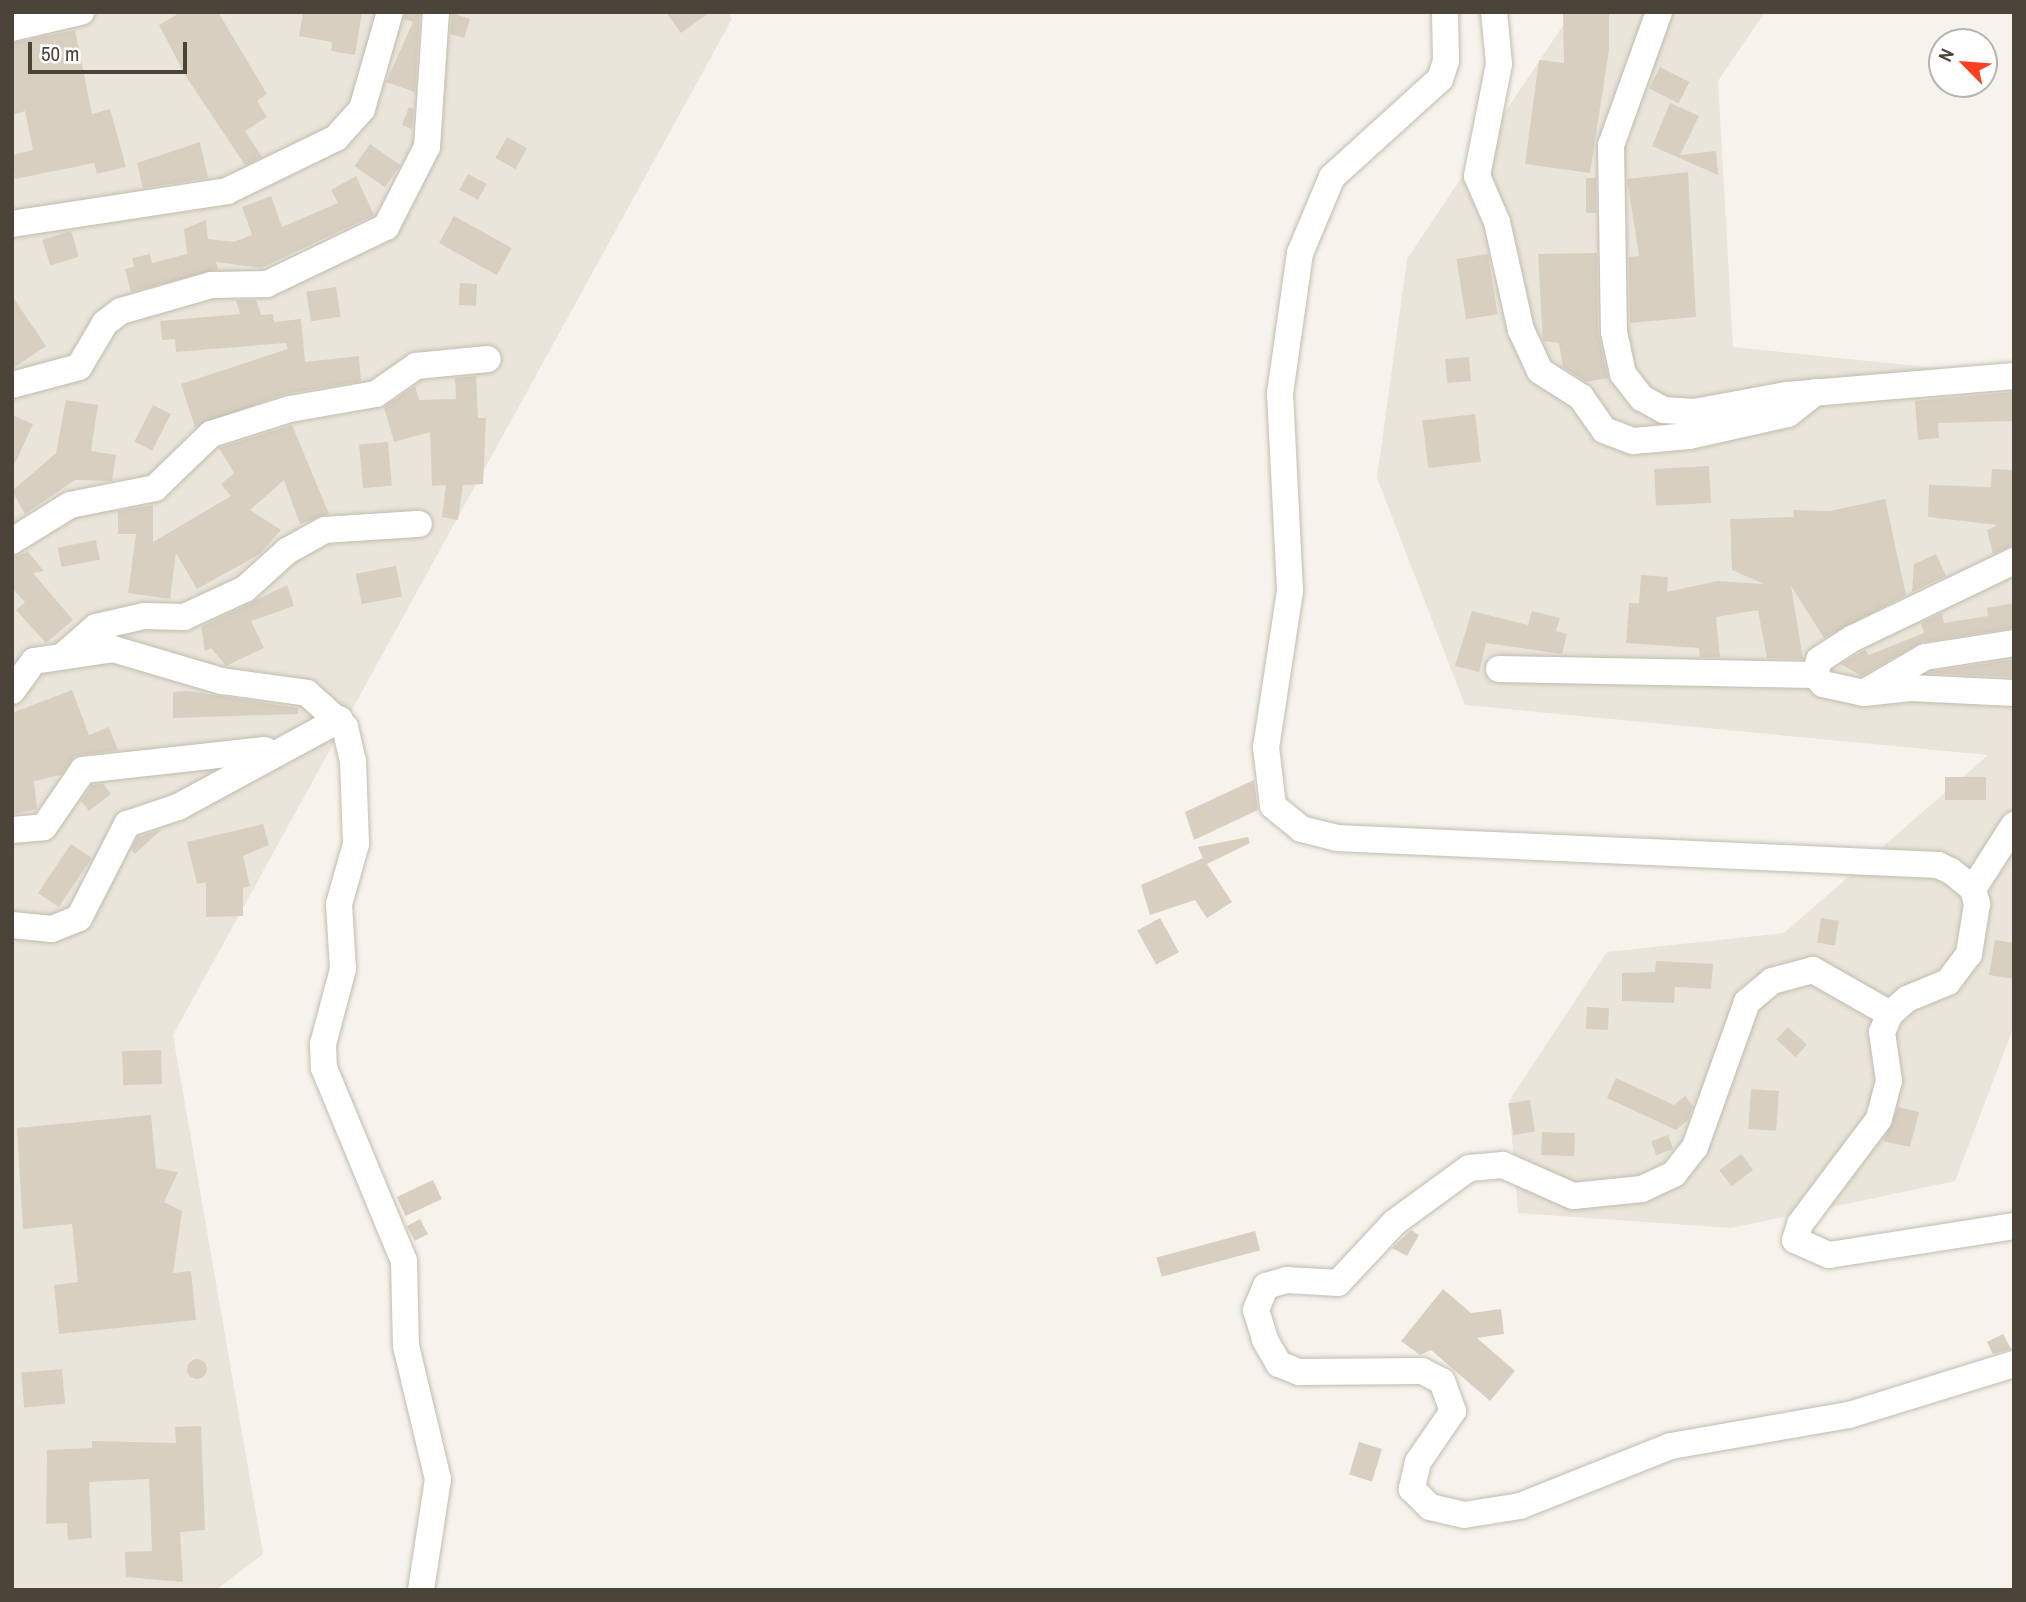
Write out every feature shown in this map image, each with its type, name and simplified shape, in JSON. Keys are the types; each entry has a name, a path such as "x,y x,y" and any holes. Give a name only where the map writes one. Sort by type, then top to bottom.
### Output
{"street":[{"path":"12,28 81,12"},
{"path":"12,225 227,191 336,138 362,109 390,12"},
{"path":"12,385 79,367 97,333 121,312 211,285 267,284 386,227 427,147 436,12"},
{"path":"1446,12 1446,61 1440,79 1332,177 1300,253 1280,393 1290,592 1266,747 1273,806 1301,829 1336,838 1938,865 1973,889"},
{"path":"1494,12 1499,64 1477,176 1497,222 1521,330 1540,371 1581,397 1604,430 1633,441 1689,436 1788,414 1816,392"},
{"path":"1659,12 1611,145 1609,237 1623,374 1642,398 1664,410 1694,412 1816,392 2014,376"},
{"path":"12,541 70,505 155,488 211,434 290,409 376,394 416,366 488,359"},
{"path":"65,654 96,626 144,616 184,617 245,589 287,551 335,526 419,524"},
{"path":"1815,675 1819,660 1853,638 2014,561"},
{"path":"1864,693 1925,657 2014,643"},
{"path":"12,691 29,664 65,654 113,649 222,681 295,690 340,719 354,761 356,844 339,904 343,968 323,1044 324,1068 404,1261 406,1346 438,1479 421,1590"},
{"path":"1499,669 1815,675"},
{"path":"1815,675 1822,684 1864,693 1911,688 2014,693"},
{"path":"12,925 52,929 79,918 127,824 189,801 281,747 340,719"},
{"path":"12,830 44,827 83,771 281,747"},
{"path":"2014,825 1973,889 1979,919 1962,969 1890,1014 1882,1032 1889,1081 1879,1119 1800,1224 1795,1240 1829,1255 2014,1226"},
{"path":"1890,1014 1813,970 1772,981 1747,1002 1695,1147 1674,1174 1642,1189 1583,1196 1503,1165 1469,1168 1395,1222 1338,1283 1287,1280 1266,1286 1256,1310 1265,1340 1279,1364 1299,1372 1422,1371 1442,1381 1452,1411 1418,1462 1412,1489 1430,1507 1464,1515 1520,1506 1671,1446 1849,1415 2014,1364"}],"shaded area":[{"path":"12,12 728,12 732,19 173,1035 263,1554 216,1590 12,1590"},
{"path":"1572,12 1765,12 1718,81 1733,347 2014,376 2014,1026 1955,1181 1731,1228 1518,1213 1509,1101 1607,952 1784,933 1988,755 1465,705 1377,478 1407,259"}],"building":[{"path":"181,12 218,12 267,94 257,101 267,117 245,131 262,157 245,165 185,75 159,25"},
{"path":"303,12 362,12 355,55 331,51 332,42 299,36"},
{"path":"405,12 420,12 415,92 386,82 413,22 404,19"},
{"path":"666,12 710,12 681,33"},
{"path":"1563,12 1609,12 1609,50 1590,173 1525,164 1539,60 1564,63"},
{"path":"452,13 470,19 464,38 450,34"},
{"path":"75,30 92,114 110,109 126,167 97,174 94,163 15,179 12,155 33,150 25,111 12,115 12,43"},
{"path":"1660,67 1689,82 1679,103 1649,88"},
{"path":"1670,103 1699,116 1680,155 1716,151 1718,175 1652,146"},
{"path":"409,107 414,109 412,129 402,125"},
{"path":"507,137 527,148 515,169 495,158"},
{"path":"200,142 208,178 143,188 137,163"},
{"path":"370,144 400,165 385,187 355,166"},
{"path":"1688,172 1696,317 1630,323 1629,257 1639,256 1627,179"},
{"path":"468,174 487,184 478,200 460,190"},
{"path":"356,176 374,215 261,268 216,262 218,269 131,292 125,269 134,267 132,258 150,254 152,263 187,254 184,229 206,220 208,239 234,242 252,235 242,207 271,196 282,227 338,203 331,190"},
{"path":"1586,178 1596,178 1596,213 1586,213"},
{"path":"454,216 512,248 497,275 439,243"},
{"path":"71,231 79,257 50,266 42,240"},
{"path":"1597,253 1598,332 1608,378 1586,382 1563,367 1559,343 1543,341 1538,254"},
{"path":"1488,254 1498,314 1466,319 1456,259"},
{"path":"460,283 477,284 476,306 459,305"},
{"path":"336,287 341,317 311,321 306,292"},
{"path":"12,296 46,346 12,369"},
{"path":"236,300 256,300 261,315 273,314 274,322 301,319 305,362 359,356 361,381 285,394 195,427 181,384 288,349 286,343 176,352 175,339 162,340 160,321 240,314"},
{"path":"1469,357 1471,381 1447,383 1445,359"},
{"path":"476,376 478,418 486,418 483,484 463,485 458,520 442,517 446,485 432,486 430,432 394,442 384,407 415,386 419,400 456,399 455,378"},
{"path":"2014,392 2014,421 1938,423 1939,438 1918,440 1915,401"},
{"path":"66,400 98,405 91,451 116,455 112,481 75,480 25,514 12,491 56,453"},
{"path":"153,405 171,414 152,451 134,442"},
{"path":"1475,414 1481,462 1428,468 1422,420"},
{"path":"12,415 33,424 12,470"},
{"path":"292,425 329,514 300,524 284,480 250,510 281,530 260,554 197,589 176,553 170,599 128,593 136,534 118,534 118,511 153,505 153,542 231,496 221,484 234,473 219,448"},
{"path":"388,442 392,486 363,488 359,445"},
{"path":"1709,466 1711,503 1656,506 1654,469"},
{"path":"1992,469 2014,470 2014,545 1993,554 1987,530 1998,525 1928,517 1929,485 1991,487"},
{"path":"1885,499 1906,595 1824,638 1791,586 1803,659 1767,658 1758,610 1716,617 1720,657 1700,657 1699,648 1626,643 1629,603 1639,603 1641,575 1668,577 1667,592 1717,581 1764,584 1732,570 1730,519 1794,517 1793,510 1830,511"},
{"path":"96,540 100,560 62,567 58,547"},
{"path":"28,552 44,571 33,573 73,620 46,643 16,610 25,602 12,588 12,557"},
{"path":"1936,554 1946,576 1912,592 1914,564"},
{"path":"396,566 402,596 362,604 356,574"},
{"path":"287,585 294,606 251,621 264,648 226,666 211,648 205,651 201,627"},
{"path":"2014,603 2014,628 1922,642 1861,676 1841,664 1865,650 1869,655 1924,633 1921,623 1942,613 1944,623 1988,616 1987,608"},
{"path":"1472,611 1528,625 1532,611 1560,618 1556,631 1567,634 1562,654 1486,643 1479,672 1455,666"},
{"path":"2014,659 2014,677 1929,673 1930,672"},
{"path":"72,690 89,735 109,727 118,750 75,756 61,775 34,781 37,809 12,814 12,713"},
{"path":"187,691 298,708 298,714 173,718 173,692"},
{"path":"1945,777 1986,777 1986,800 1945,800"},
{"path":"1254,780 1258,810 1194,840 1185,812"},
{"path":"103,784 111,794 89,811 81,801 92,785"},
{"path":"263,824 269,845 243,856 250,886 243,888 243,916 206,917 206,882 197,884 187,842"},
{"path":"162,829 135,854 131,850 138,837"},
{"path":"1248,837 1250,843 1207,864 1232,902 1207,918 1195,900 1150,915 1141,885 1203,858 1198,847"},
{"path":"71,844 92,858 59,907 38,893"},
{"path":"1160,918 1179,952 1156,965 1137,931"},
{"path":"1821,918 1839,921 1835,946 1817,943"},
{"path":"1995,940 2014,943 2014,979 1989,975"},
{"path":"1656,961 1713,964 1711,989 1675,987 1674,1003 1622,1001 1622,973 1655,972"},
{"path":"1587,1007 1609,1008 1608,1030 1586,1029"},
{"path":"1788,1027 1807,1045 1795,1057 1776,1039"},
{"path":"161,1050 162,1084 123,1085 122,1051"},
{"path":"1616,1078 1674,1105 1685,1096 1693,1106 1688,1120 1676,1130 1607,1098"},
{"path":"1751,1089 1779,1091 1776,1131 1748,1129"},
{"path":"1530,1100 1535,1132 1513,1135 1508,1103"},
{"path":"1898,1107 1919,1112 1910,1147 1883,1141"},
{"path":"151,1115 156,1168 178,1172 164,1202 182,1211 173,1273 191,1271 196,1320 59,1334 54,1285 78,1282 72,1224 23,1229 17,1128"},
{"path":"1542,1132 1575,1133 1574,1156 1541,1155"},
{"path":"1668,1135 1673,1149 1656,1155 1651,1141"},
{"path":"1741,1154 1753,1170 1731,1186 1719,1170"},
{"path":"433,1180 442,1199 406,1216 397,1197"},
{"path":"420,1219 428,1234 415,1241 407,1226"},
{"path":"1411,1230 1419,1235 1407,1256 1392,1248"},
{"path":"1255,1231 1260,1250 1162,1277 1156,1257"},
{"path":"1443,1289 1471,1313 1501,1309 1504,1334 1477,1338 1515,1371 1490,1401 1431,1350 1420,1355 1401,1341"},
{"path":"2003,1334 2011,1349 1993,1354 1987,1342"},
{"path":"197,1359 204,1362 207,1369 204,1376 197,1379 190,1376 187,1369 190,1362"},
{"path":"62,1369 65,1404 24,1407 21,1373"},
{"path":"201,1426 205,1530 180,1532 183,1582 126,1577 125,1552 152,1551 149,1479 89,1482 92,1538 68,1540 67,1523 46,1524 47,1450 92,1448 92,1441 176,1443 175,1427"},
{"path":"1359,1442 1382,1449 1372,1482 1349,1475"}]}
